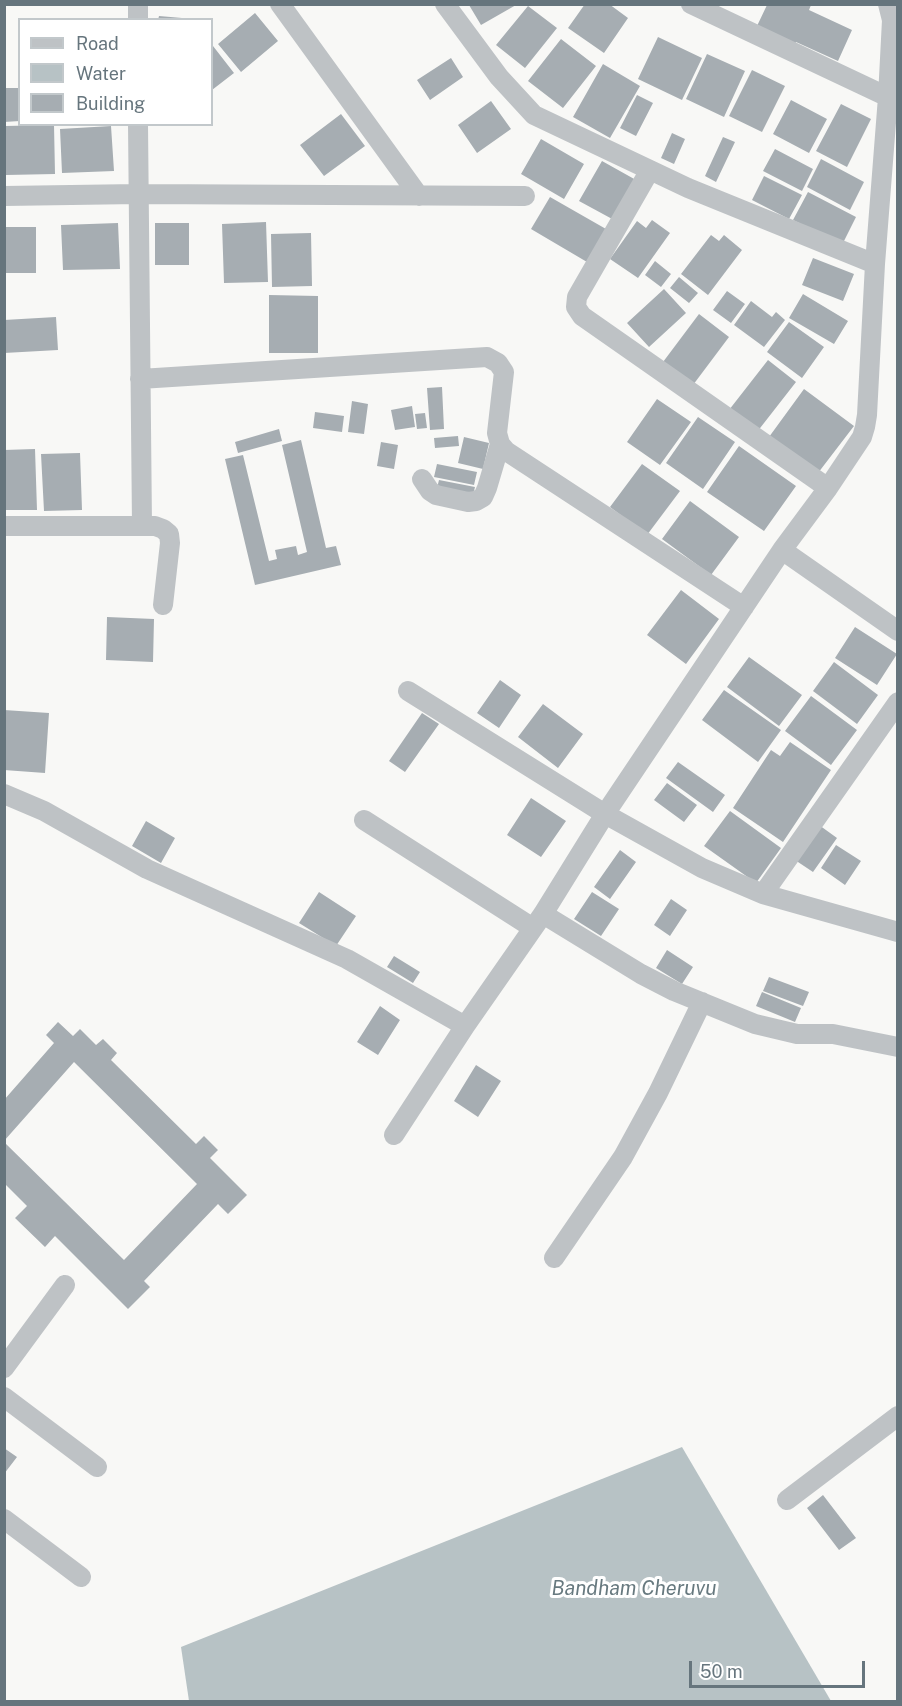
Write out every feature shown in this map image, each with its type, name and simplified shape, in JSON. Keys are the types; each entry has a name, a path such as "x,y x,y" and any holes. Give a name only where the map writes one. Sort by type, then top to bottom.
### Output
{"street":[{"path":"280,4 419,196"},
{"path":"445,4 499,77 534,116 688,188 875,264"},
{"path":"691,4 888,97"},
{"path":"394,1136 782,549 828,488 862,436 865,427 888,97 892,20 888,4"},
{"path":"138,126 142,526"},
{"path":"650,170 577,297 576,307 582,316 828,488"},
{"path":"4,196 138,194 525,196"},
{"path":"140,379 487,357 498,363 504,372 497,433 500,444 483,497 476,501 436,495 430,491 422,479"},
{"path":"500,444 515,457 744,607"},
{"path":"4,526 155,526 163,528 169,534 170,543 163,605"},
{"path":"782,549 897,631"},
{"path":"408,691 605,814 702,868 762,894 897,932"},
{"path":"762,894 897,702"},
{"path":"4,794 44,811 147,870 347,959 465,1026"},
{"path":"364,820 538,921 674,991 755,1024 777,1030 796,1034 833,1034 897,1047"},
{"path":"554,1258 623,1157 658,1093 702,1002"},
{"path":"4,1368 65,1285"},
{"path":"4,1397 97,1467"},
{"path":"787,1500 897,1416"},
{"path":"4,1519 81,1577"}],"water":[{"name":"Bandham Cheruvu","path":"682,1447 831,1701 189,1701 181,1647"}],"building":[{"path":"585,4 609,4 628,18 604,53 568,28"},
{"path":"469,5 516,5 481,25"},
{"path":"767,5 811,5 809,10 852,30 838,61 757,26"},
{"path":"528,6 557,28 525,68 496,45"},
{"path":"255,13 278,41 241,72 218,44"},
{"path":"159,16 182,18 158,18"},
{"path":"658,37 702,58 682,100 638,79"},
{"path":"561,39 596,66 563,108 528,81"},
{"path":"213,46 234,73 213,89"},
{"path":"707,54 745,71 724,117 686,99"},
{"path":"451,58 463,77 430,100 417,80"},
{"path":"603,64 640,86 610,138 573,117"},
{"path":"752,70 785,86 762,132 729,116"},
{"path":"4,88 18,88 18,121 4,122"},
{"path":"637,95 653,103 636,136 620,128"},
{"path":"791,100 827,119 809,153 773,134"},
{"path":"491,101 511,129 477,153 458,125"},
{"path":"841,104 871,119 847,167 816,151"},
{"path":"341,114 365,146 324,176 300,145"},
{"path":"5,126 54,126 55,174 6,175"},
{"path":"111,126 114,171 62,173 60,129"},
{"path":"672,133 685,139 674,164 661,158"},
{"path":"723,137 735,142 716,182 705,176"},
{"path":"541,139 584,164 564,199 521,174"},
{"path":"775,149 813,169 802,191 763,171"},
{"path":"821,159 864,182 850,210 807,187"},
{"path":"602,161 636,180 614,220 579,201"},
{"path":"764,176 802,195 789,219 752,200"},
{"path":"808,192 856,217 842,245 793,220"},
{"path":"550,197 606,229 587,262 531,229"},
{"path":"652,220 670,233 638,278 610,259 637,221 646,228"},
{"path":"266,222 268,282 224,283 222,224"},
{"path":"118,223 120,269 63,270 61,225"},
{"path":"155,223 189,223 189,265 155,265"},
{"path":"4,227 36,227 36,273 4,273"},
{"path":"311,233 312,286 272,287 271,234"},
{"path":"711,235 719,241 724,235 742,250 708,295 681,274"},
{"path":"813,258 854,274 843,301 802,285"},
{"path":"655,261 671,274 661,287 645,275"},
{"path":"679,277 698,293 689,303 670,288"},
{"path":"664,289 686,313 649,347 627,323"},
{"path":"727,291 745,304 731,323 713,310"},
{"path":"803,294 848,321 834,344 789,318"},
{"path":"269,295 318,296 318,353 269,353"},
{"path":"751,301 772,317 776,312 785,320 764,347 734,325"},
{"path":"699,314 729,337 693,385 663,362"},
{"path":"56,317 58,350 4,353 4,320"},
{"path":"789,322 824,347 802,378 767,352"},
{"path":"768,360 796,382 757,432 729,410"},
{"path":"442,387 444,429 430,430 427,388"},
{"path":"804,389 854,426 818,473 769,437"},
{"path":"657,399 691,422 660,465 627,442"},
{"path":"352,401 368,404 364,434 348,432"},
{"path":"412,406 415,427 395,430 391,410"},
{"path":"315,412 344,416 342,432 313,428"},
{"path":"425,413 427,428 417,429 415,414"},
{"path":"698,417 735,442 703,489 666,463"},
{"path":"279,429 282,441 238,453 235,442"},
{"path":"458,436 459,446 435,448 434,438"},
{"path":"464,437 489,443 483,469 458,463"},
{"path":"301,440 326,548 336,546 341,565 255,585 225,459 243,455 269,561 277,559 275,550 296,546 298,555 307,552 282,445"},
{"path":"381,442 398,445 394,469 377,466"},
{"path":"739,446 796,486 764,531 707,492"},
{"path":"35,449 37,510 4,510 4,450"},
{"path":"80,453 82,510 44,511 41,454"},
{"path":"437,464 477,472 474,485 434,477"},
{"path":"642,464 680,491 647,535 610,507"},
{"path":"439,480 475,487 472,499 436,492"},
{"path":"690,501 739,537 711,575 662,539"},
{"path":"681,590 719,619 686,664 647,635"},
{"path":"107,617 154,619 153,662 106,660"},
{"path":"855,627 897,654 877,685 835,658"},
{"path":"749,657 802,695 779,726 727,687"},
{"path":"834,662 878,695 857,724 813,691"},
{"path":"500,680 521,695 499,728 477,713"},
{"path":"724,690 781,730 758,762 702,720"},
{"path":"811,696 857,730 831,765 785,731"},
{"path":"543,704 583,734 558,768 518,737"},
{"path":"4,710 49,713 45,773 4,770"},
{"path":"422,713 439,724 405,772 389,761"},
{"path":"790,742 831,770 783,842 733,808 771,750 780,756"},
{"path":"678,762 725,795 713,812 666,778"},
{"path":"667,783 697,805 684,822 654,800"},
{"path":"531,798 566,821 541,857 507,835"},
{"path":"730,811 781,848 756,883 704,846"},
{"path":"146,821 175,838 161,863 132,846"},
{"path":"819,825 837,838 813,872 795,860"},
{"path":"836,845 861,861 845,885 821,868"},
{"path":"620,850 636,862 610,899 594,887"},
{"path":"319,892 356,916 336,946 299,923"},
{"path":"592,892 619,909 601,936 574,919"},
{"path":"671,899 687,910 670,936 654,925"},
{"path":"667,950 693,967 682,984 656,968"},
{"path":"394,956 420,972 413,983 387,967"},
{"path":"769,977 809,992 803,1006 763,991"},
{"path":"762,992 801,1008 795,1022 756,1006"},
{"path":"380,1006 400,1020 378,1055 357,1042"},
{"path":"58,1022 73,1036 80,1029 96,1045 103,1039 117,1053 111,1060 196,1144 204,1136 218,1150 210,1158 247,1195 228,1214 218,1204 144,1281 150,1287 128,1309 55,1236 45,1247 15,1218 27,1206 4,1183 4,1142 124,1260 197,1184 74,1062 4,1141 4,1100 54,1043 46,1035"},
{"path":"476,1065 501,1081 478,1117 454,1101"},
{"path":"4,1448 17,1457 4,1474"},
{"path":"823,1495 856,1538 839,1550 807,1508"}]}
